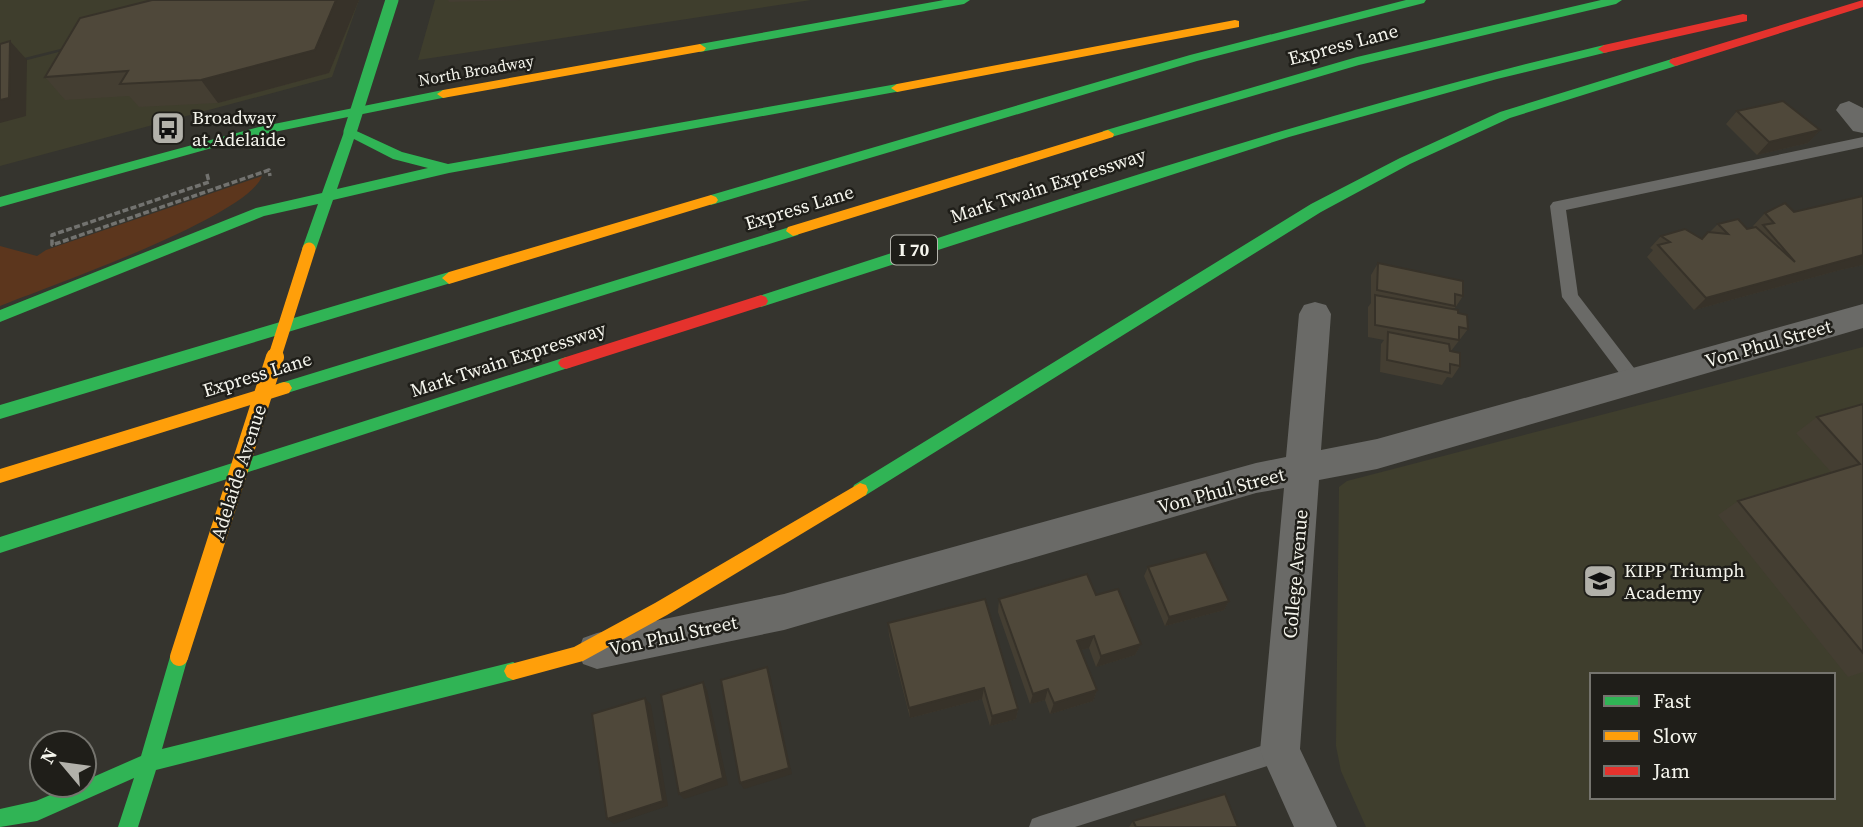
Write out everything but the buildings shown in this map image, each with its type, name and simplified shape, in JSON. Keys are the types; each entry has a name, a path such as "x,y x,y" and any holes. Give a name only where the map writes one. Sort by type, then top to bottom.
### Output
{"main road":[{"name":"Adelaide Avenue","path":"128,827 178,657 392,0"},
{"name":"North Broadway","path":"0,202 259,131 364,108 964,0"},
{"name":"Express Lane","path":"0,476 1222,99 1370,58 1616,0"},
{"path":"1789,9 1841,0"},
{"path":"1290,17 1417,1"},
{"path":"0,412 1194,58 1417,1"},
{"path":"0,819 37,811 149,762 577,655 661,609 859,491 1316,208 1405,161 1505,115 1863,3"},
{"name":"Mark Twain Expressway","path":"0,545 804,285 1310,125 1576,54 1762,15"},
{"path":"0,316 261,212 449,169 773,112 1249,22"},
{"path":"350,132 398,156 449,169"}],"street":[{"path":"364,108 402,0"},
{"name":"College Avenue","path":"1280,751 1315,314"},
{"name":"Von Phul Street","path":"577,655 784,612 1256,478 1377,454 1863,316"},
{"path":"1280,751 1316,827"}],"lane":[{"path":"1635,381 1570,298 1558,206 1863,142"},
{"path":"1040,827 1280,751"}],"path":[{"path":"194,177 207,173 209,182 52,235 52,246 269,170 270,176"}],"shaded area":[{"path":"0,0 257,0 0,64"},
{"path":"262,0 359,0 332,77 0,166 0,67"},
{"path":"435,0 811,0 418,60"},
{"path":"262,176 249,193 185,230 0,306 0,246 37,256 46,250"},
{"name":"KIPP Triumph Academy","path":"1863,347 1863,827 1366,827 1341,771 1336,746 1339,487 1347,481"}],"traffic: fast":[{"path":"350,132 392,0"},
{"path":"700,48 964,0"},
{"path":"711,200 1194,58 1420,0"},
{"path":"1108,134 1357,61 1616,0"},
{"path":"761,301 1285,133 1390,103 1604,49"},
{"path":"860,490 1316,208 1405,161 1505,115 1675,62"},
{"path":"0,316 261,212 449,168 897,88"},
{"path":"0,202 259,131 443,94"},
{"path":"309,249 350,132"},
{"path":"350,132 398,156 443,167"},
{"path":"284,388 793,231"},
{"path":"0,412 449,278"},
{"path":"0,545 566,363"},
{"path":"149,762 179,657"},
{"path":"0,819 37,811 149,762 513,671"},
{"path":"128,827 149,762"}],"traffic: slow":[{"path":"897,88 1235,24"},
{"path":"443,94 700,48"},
{"path":"793,231 1108,134"},
{"path":"449,278 711,200"},
{"path":"179,657 309,249"},
{"path":"0,476 284,388"},
{"path":"513,671 577,655 661,609 860,490"}],"traffic: jam":[{"path":"1675,62 1863,3"},
{"path":"1604,49 1743,18"},
{"path":"566,363 761,301"}],"place":[{"name":"Broadway at Adelaide","path":"168,128"},
{"name":"KIPP Triumph Academy","path":"1600,581"}]}
